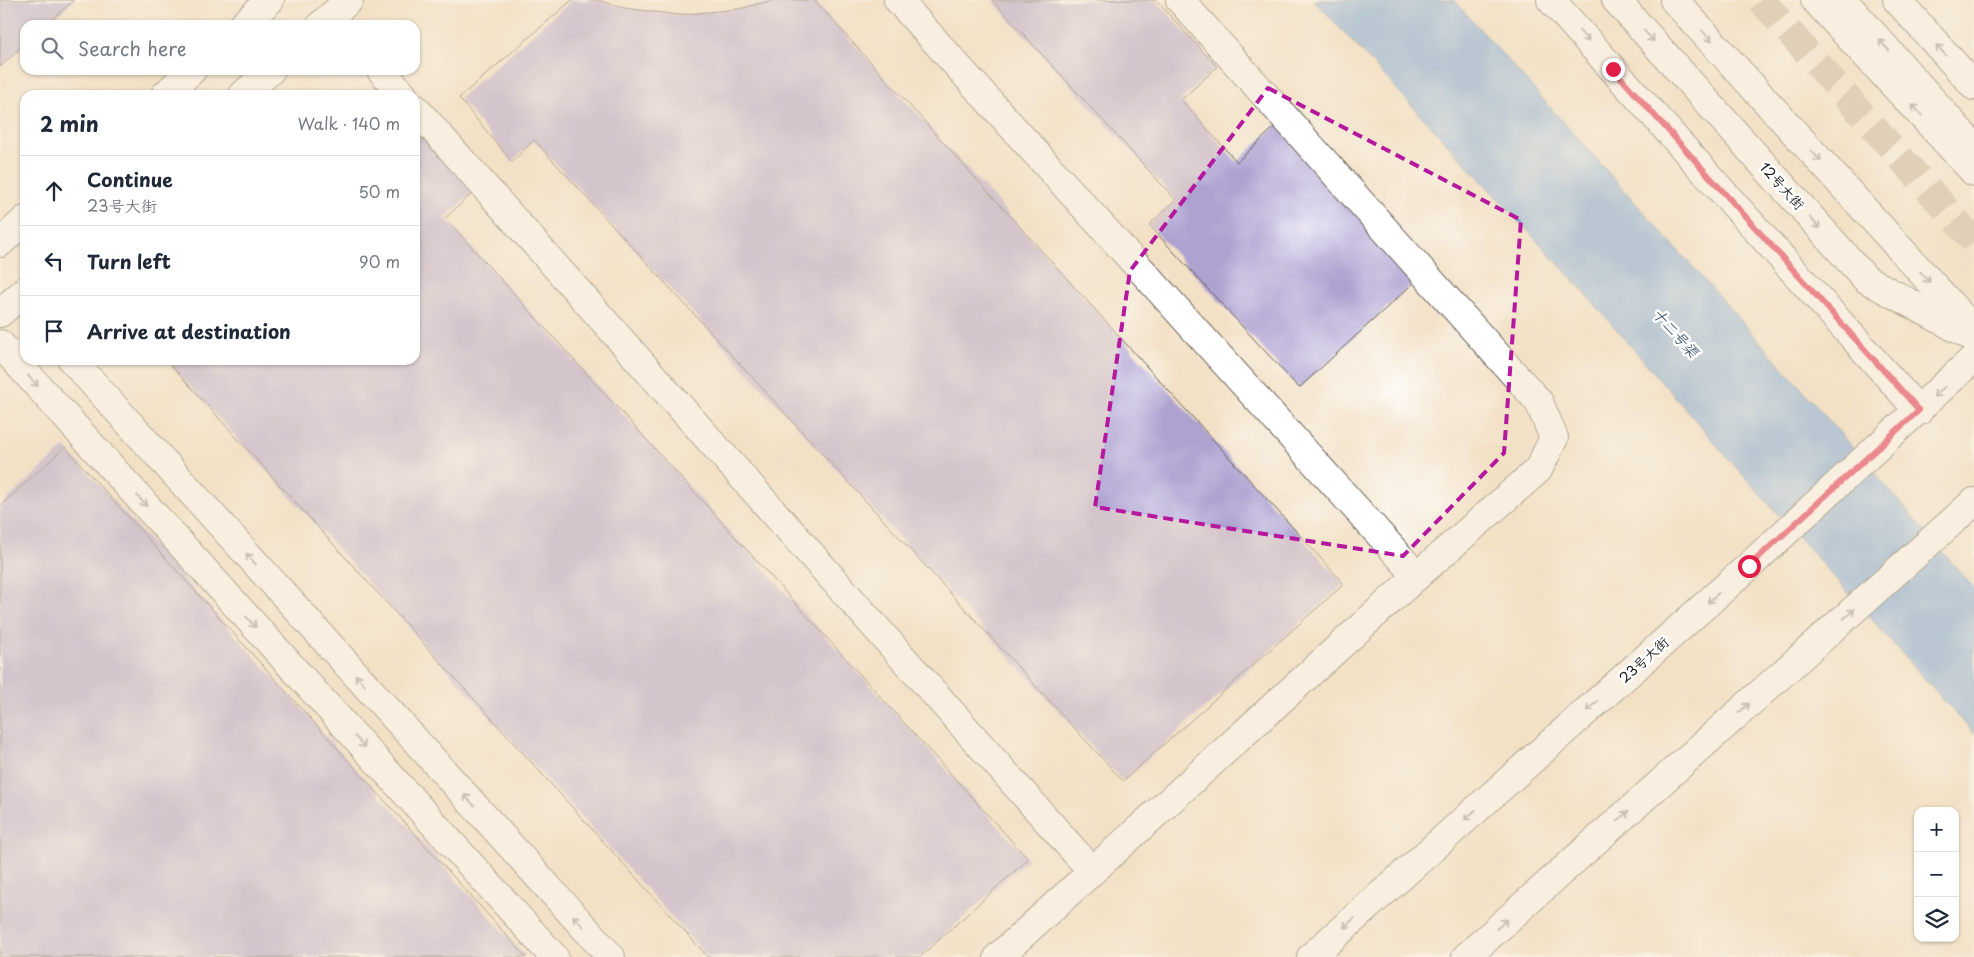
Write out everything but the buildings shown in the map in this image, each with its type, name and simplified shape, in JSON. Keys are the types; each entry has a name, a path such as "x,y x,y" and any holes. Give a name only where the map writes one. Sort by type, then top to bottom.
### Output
{"main road":[{"path":"248,20 270,0"},
{"path":"898,0 1417,576"},
{"path":"998,957 1417,576 1538,470 1554,438 1539,402 1180,0"},
{"path":"1551,0 1919,410"},
{"name":"12号大街","path":"1616,0 1866,279 1974,338"},
{"path":"1674,0 1974,330"},
{"path":"1815,0 1974,172"},
{"path":"1843,0 1974,147"},
{"path":"1897,0 1974,86"},
{"path":"170,90 187,75"},
{"path":"249,90 265,75"},
{"path":"385,75 399,90"},
{"path":"420,114 1092,871"},
{"path":"0,243 20,225"},
{"path":"0,344 554,957"},
{"name":"23号大街","path":"1311,957 1749,566 1974,358"},
{"path":"77,365 611,957"},
{"path":"1466,957 1974,502"}],"highlighted area":[{"path":"1268,88 1521,220 1504,453 1403,556 1095,507 1130,271"}],"water":[{"name":"十二号渠","path":"1314,0 1454,0 1802,389 1974,588 1974,734 1733,464 1578,285"}],"tunnel":[{"path":"1761,0 1974,241"}],"route":[{"path":"1613,69 1919,410 1749,566"}]}
